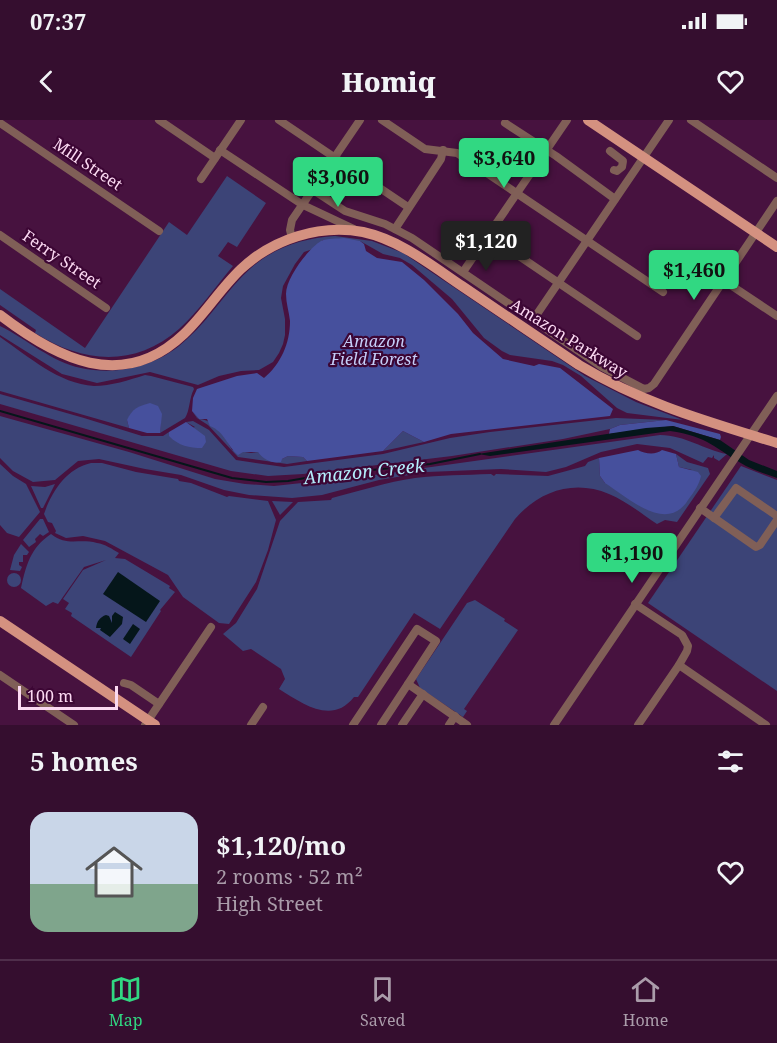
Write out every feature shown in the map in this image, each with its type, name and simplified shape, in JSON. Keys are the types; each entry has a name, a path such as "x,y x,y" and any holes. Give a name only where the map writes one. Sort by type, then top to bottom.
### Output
{"main road":[{"path":"588,120 777,247"},
{"name":"Amazon Parkway","path":"0,315 50,350 84,363 119,364 151,357 182,336 198,320 228,282 267,249 292,238 335,230 363,232 378,236 410,251 606,381 660,406 777,443"},
{"name":"Amazon Parkway","path":"0,320 19,329"},
{"path":"0,621 149,724"}],"street":[{"path":"159,120 328,219 363,232"},
{"path":"201,179 241,120"},
{"path":"279,120 408,207"},
{"path":"292,238 290,225 360,120"},
{"path":"382,120 421,147 457,153 663,292"},
{"path":"463,272 567,120"},
{"path":"534,320 669,120"},
{"path":"691,120 777,178"},
{"name":"Mill Street","path":"0,123 159,231"},
{"path":"505,123 615,200"},
{"path":"395,229 441,159 443,150"},
{"path":"610,151 623,161 622,167 617,171 614,170"},
{"path":"313,190 345,211 395,229 463,272 602,367 640,387 649,388 654,384 777,201"},
{"name":"Ferry Street","path":"0,235 106,308"},
{"path":"488,235 637,336"},
{"path":"723,280 777,316"},
{"path":"554,725 777,396"},
{"path":"700,508 714,518 756,547 760,545 777,518 736,488 714,518"},
{"path":"635,604 686,639 687,651 638,725"},
{"path":"149,724 159,704 210,627"},
{"path":"353,725 417,629 436,641 381,725"},
{"path":"679,665 766,725"},
{"path":"0,675 74,725"},
{"path":"124,683 131,685 159,704"},
{"path":"408,684 467,725"},
{"path":"402,725 423,694"},
{"path":"251,725 263,707"},
{"path":"449,725 455,716"}],"shaded area":[{"path":"227,176 266,203 237,247 228,242 218,256 233,266 193,315 162,342 145,350 108,357 71,351 35,333 36,330 0,305 0,289 85,348 169,222 187,235"},
{"path":"335,236 372,241 403,253 585,376 636,402 683,420 627,413 617,408 581,376 563,365 552,361 510,355 502,351 484,338 452,299 412,265 400,258 383,254 360,241 323,240 313,249 304,252 283,286 281,298 285,335 283,344 273,362 259,370 219,376 198,385 150,372 97,383 62,374 0,335 0,326 49,356 81,368 109,371 137,367 164,356 187,339 242,276 270,254 290,245"},
{"path":"0,337 56,375 81,384 107,385 145,375 193,387 187,415 160,433 161,414 127,420 129,428 0,391"},
{"path":"0,394 142,436 163,436 169,432 169,436 195,427 186,422 193,421 209,430 236,460 284,467 383,454 450,438 490,432 616,418 666,420 620,425 563,439 452,456 268,476 231,471 0,404"},
{"path":"192,411 199,419 215,426 232,450 258,452 282,459 288,456 303,457 307,461 287,464 238,457 208,425 197,418"},
{"path":"0,416 215,479 274,486 367,476 660,435 678,437 727,454 719,461 714,458 714,455 712,458 708,457 703,463 670,448 637,444 601,452 566,467 546,472 501,469 427,472 379,480 322,495 292,498 249,495 224,490 181,475 99,459 78,461 55,480 33,482 13,471 0,458"},
{"path":"673,426 720,440 749,460 777,471 777,478 746,466 694,436 670,431 490,456 478,454 646,428"},
{"path":"403,431 424,442 383,451"},
{"path":"676,454 687,462 708,468 710,474 677,522 665,520 657,524 622,500 596,490 583,488 558,490 535,501 515,519 440,629 414,613 358,697 354,697 336,710 327,711 307,706 279,689 285,679 281,669 251,649 243,651 223,634 236,623 257,589 280,521 298,502 331,500 384,484 424,477 491,474 494,476 496,474 548,476 585,466 588,462 599,458 600,476 605,483 692,470 679,467"},
{"path":"91,463 102,463 136,472 178,479 227,497 268,501 276,520 268,550 256,582 229,624 219,623 183,597 168,575 105,541 83,536 66,538 55,533 52,523 48,522 44,514 51,497 61,482 74,470"},
{"path":"0,464 26,484 40,512 19,537 7,533 0,525"},
{"path":"741,466 777,480 777,691 648,603"},
{"path":"55,484 41,508 31,486 45,487"},
{"path":"272,501 293,502 280,515"},
{"path":"40,519 43,519 49,532 43,536 40,534 35,539 36,542 29,547 23,540"},
{"path":"51,534 63,540 106,546 119,553 115,558 125,559 170,586 169,588 175,592 160,610 131,657 71,616 72,613 65,609 69,603 63,599 83,570 106,560 84,567 58,604 53,602 46,606 21,588 27,565 34,551"},
{"path":"21,544 29,552 23,555 23,562 19,562 22,567 20,571 10,570 14,555"},
{"path":"118,572 160,601 146,622 103,594"},
{"path":"14,573 19,575 21,580 19,585 14,587 9,585 7,580 9,575"},
{"path":"475,600 518,630 464,709 467,711 463,717 420,688 416,679 467,603"},
{"path":"115,612 123,617 122,624 110,637 96,626 100,618 106,615 112,623 112,616"},
{"path":"133,624 140,629 130,644 123,639"}],"green space":[{"name":"Amazon Field Forest","path":"344,238 360,241 364,244 366,251 377,258 402,262 424,280 458,314 473,333 503,359 534,366 539,364 560,368 613,409 610,416 451,434 424,442 403,431 383,451 307,461 303,457 288,456 281,462 271,462 258,452 243,452 238,455 223,435 210,426 207,419 199,419 192,411 193,398 197,389 237,376 257,373 264,378 270,372 280,360 288,337 290,321 286,294 294,272 304,257 321,241"},
{"path":"150,403 158,406 162,414 160,433 147,433 129,428 127,420 131,413"},
{"path":"666,420 720,434 720,440 673,426 609,434 610,429 620,425"},
{"path":"186,422 205,436 206,442 202,448 184,446 169,436 169,432"},
{"path":"638,450 657,453 662,450 676,454 679,467 698,472 701,476 694,491 679,510 669,514 659,514 647,510 605,483 600,476 599,458"}],"waterway":[{"name":"Amazon Creek","path":"0,411 232,478 266,482 430,464 480,454"}]}
